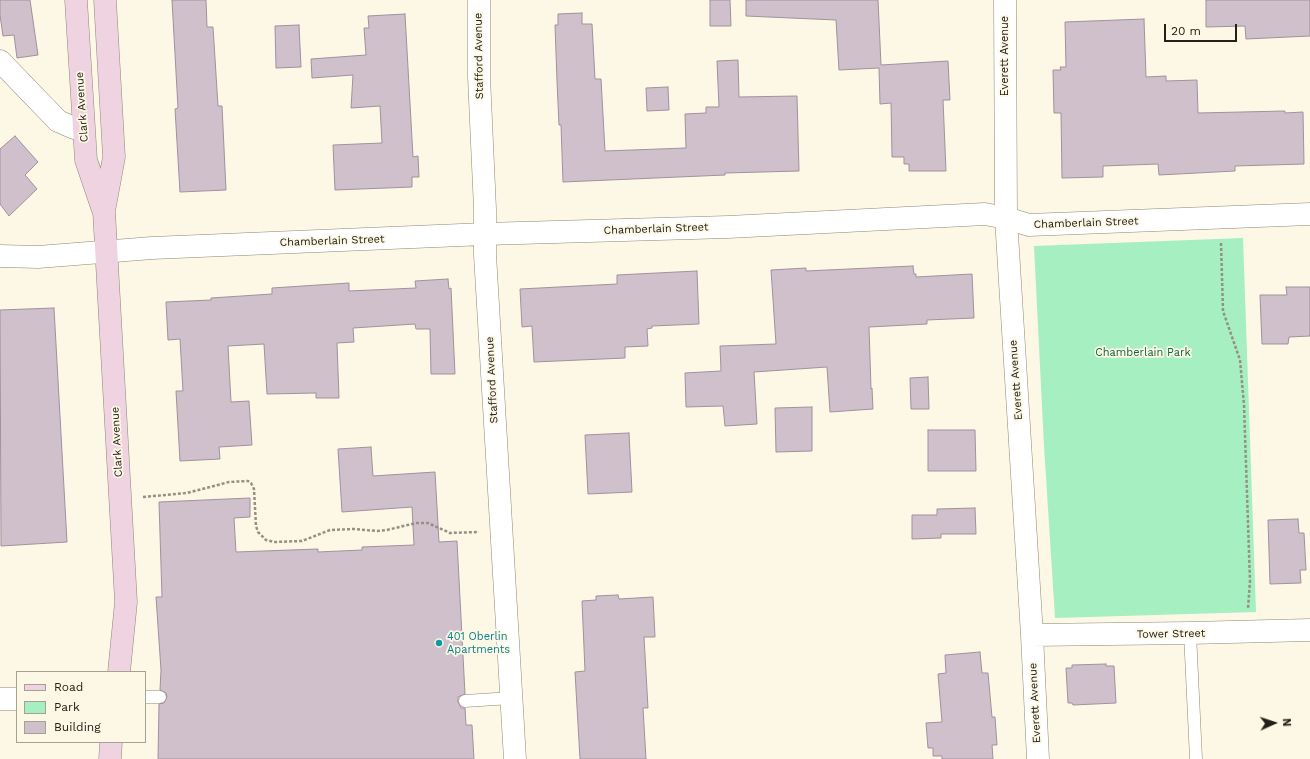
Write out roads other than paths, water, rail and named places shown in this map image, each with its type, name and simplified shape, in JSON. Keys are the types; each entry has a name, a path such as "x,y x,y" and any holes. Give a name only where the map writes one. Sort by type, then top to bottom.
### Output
{"main road":[{"name":"Clark Avenue","path":"76,0 86,160 104,211"},
{"name":"Clark Avenue","path":"105,0 114,157 104,211 126,602 119,671"},
{"path":"110,759 111,743"}],"street":[{"name":"Stafford Avenue","path":"479,0 479,77 485,255 515,759"},
{"name":"Everett Avenue","path":"1005,0 1006,218 1032,635 1038,759"},
{"path":"0,61 58,121 74,128 83,129"},
{"name":"Chamberlain Street","path":"0,256 38,257 152,248 485,234 728,227 986,214 1029,225 1310,214"},
{"name":"Tower Street","path":"1032,635 1190,634 1310,630"},
{"path":"0,700 16,699"}],"lane":[{"path":"1190,634 1196,759"},
{"path":"146,697 160,697"},
{"path":"465,701 511,698"}],"place":[{"name":"401 Oberlin Apartments","path":"439,643"}],"park label":[{"name":"Chamberlain Park","path":"1143,353"}]}
